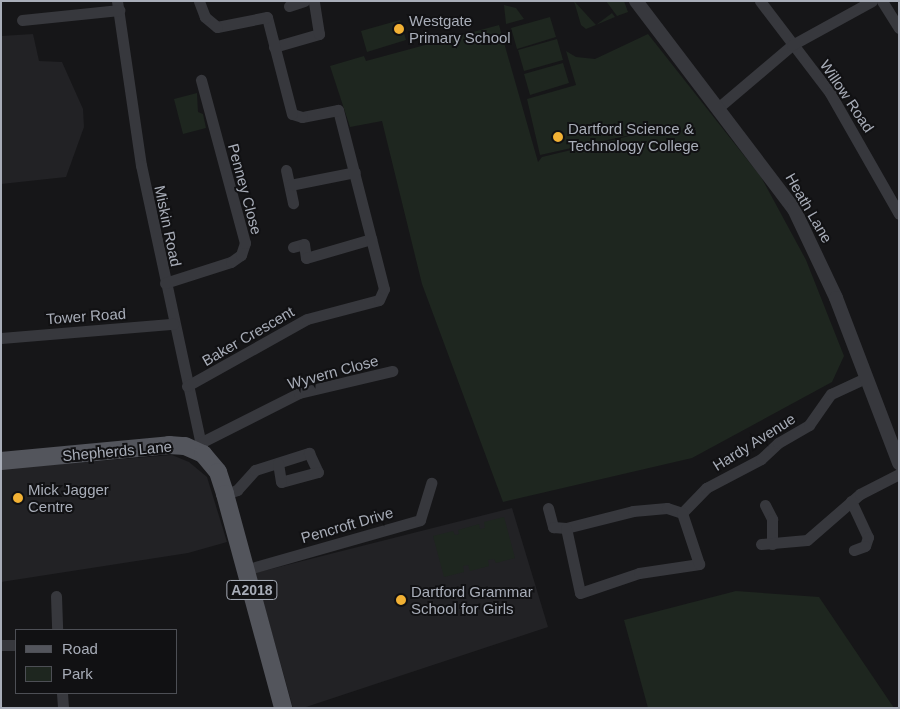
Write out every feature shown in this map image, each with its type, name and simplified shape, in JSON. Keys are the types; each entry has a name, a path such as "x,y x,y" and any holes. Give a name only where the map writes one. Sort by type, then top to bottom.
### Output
{"main road":[{"name":"Shepherds Lane","path":"1,461 169,445 203,448"},
{"name":"A2018","path":"203,448 218,472 225,494 282,708"}],"street":[{"name":"Baker Crescent","path":"187,386 308,319 379,300 384,289 338,110 302,117 292,114 267,17 218,27 205,17 199,1"},
{"path":"289,6 304,1"},
{"path":"274,47 319,34 314,1"},
{"name":"Heath Lane","path":"636,1 719,107 794,209 836,298 899,463"},
{"name":"Willow Road","path":"760,1 830,93 899,214"},
{"path":"719,107 792,45 872,1"},
{"path":"882,1 899,28"},
{"path":"22,20 118,6"},
{"name":"Miskin Road","path":"118,6 140,165 173,324 203,448"},
{"name":"Penney Close","path":"165,283 231,262 241,255 245,243 201,80"},
{"path":"286,170 293,203"},
{"path":"290,185 355,172"},
{"path":"293,247 304,244 306,258 371,239"},
{"name":"Tower Road","path":"1,338 173,324"},
{"name":"Wyvern Close","path":"203,448 299,393 392,371"},
{"name":"Hardy Avenue","path":"682,513 706,488 760,459 778,444 810,425 831,394 866,378"},
{"path":"225,494 238,490 255,470 278,464"},
{"path":"765,505 772,519 766,544 796,543 810,538 851,501 899,474"},
{"name":"Pencroft Drive","path":"245,570 420,520 431,483"},
{"path":"851,501 868,537 865,546 854,550"},
{"path":"548,508 553,527 566,528 633,511 667,508 682,513 698,564 639,573 580,593 566,528"},
{"path":"56,596 58,629"},
{"path":"1,645 15,645"},
{"path":"62,694 63,708"}],"shaded area":[{"path":"33,34 39,61 62,62 83,109 84,127 66,177 1,184 1,36"},
{"path":"172,455 189,462 207,477 227,542 188,553 1,582 1,469"},
{"name":"Dartford Grammar School for Girls","path":"512,508 548,627 303,708 293,708 255,573"}],"green space":[{"path":"574,1 596,25 586,29 581,25"},
{"path":"606,1 624,1 628,12 617,16"},
{"path":"504,5 516,8 524,19 506,24"},
{"path":"612,13 615,17 596,25"},
{"path":"550,17 556,37 517,49 511,28"},
{"path":"400,20 406,40 367,52 361,31"},
{"path":"499,25 538,162 542,157 675,125 540,155 527,99 576,85 566,51 576,57 595,59 648,34 761,177 806,260 844,356 832,382 692,458 503,502 422,284 382,121 350,127 330,66 364,56 366,61"},
{"path":"557,39 563,60 524,71 518,50"},
{"path":"563,63 569,83 530,95 524,74"},
{"path":"197,93 198,112 203,114 206,128 183,134 174,99"},
{"path":"504,517 515,558 496,563 494,559 488,560 489,566 470,571 468,565 463,566 464,572 444,577 433,536 453,531 455,535 459,534 458,530 479,524 480,529 485,528 484,522"},
{"path":"736,591 819,597 894,708 648,708 624,620"}],"place":[{"name":"Westgate Primary School","path":"399,29"},
{"name":"Dartford Science & Technology College","path":"558,137"},
{"name":"Mick Jagger Centre","path":"18,498"},
{"name":"Dartford Grammar School for Girls","path":"401,600"}]}
